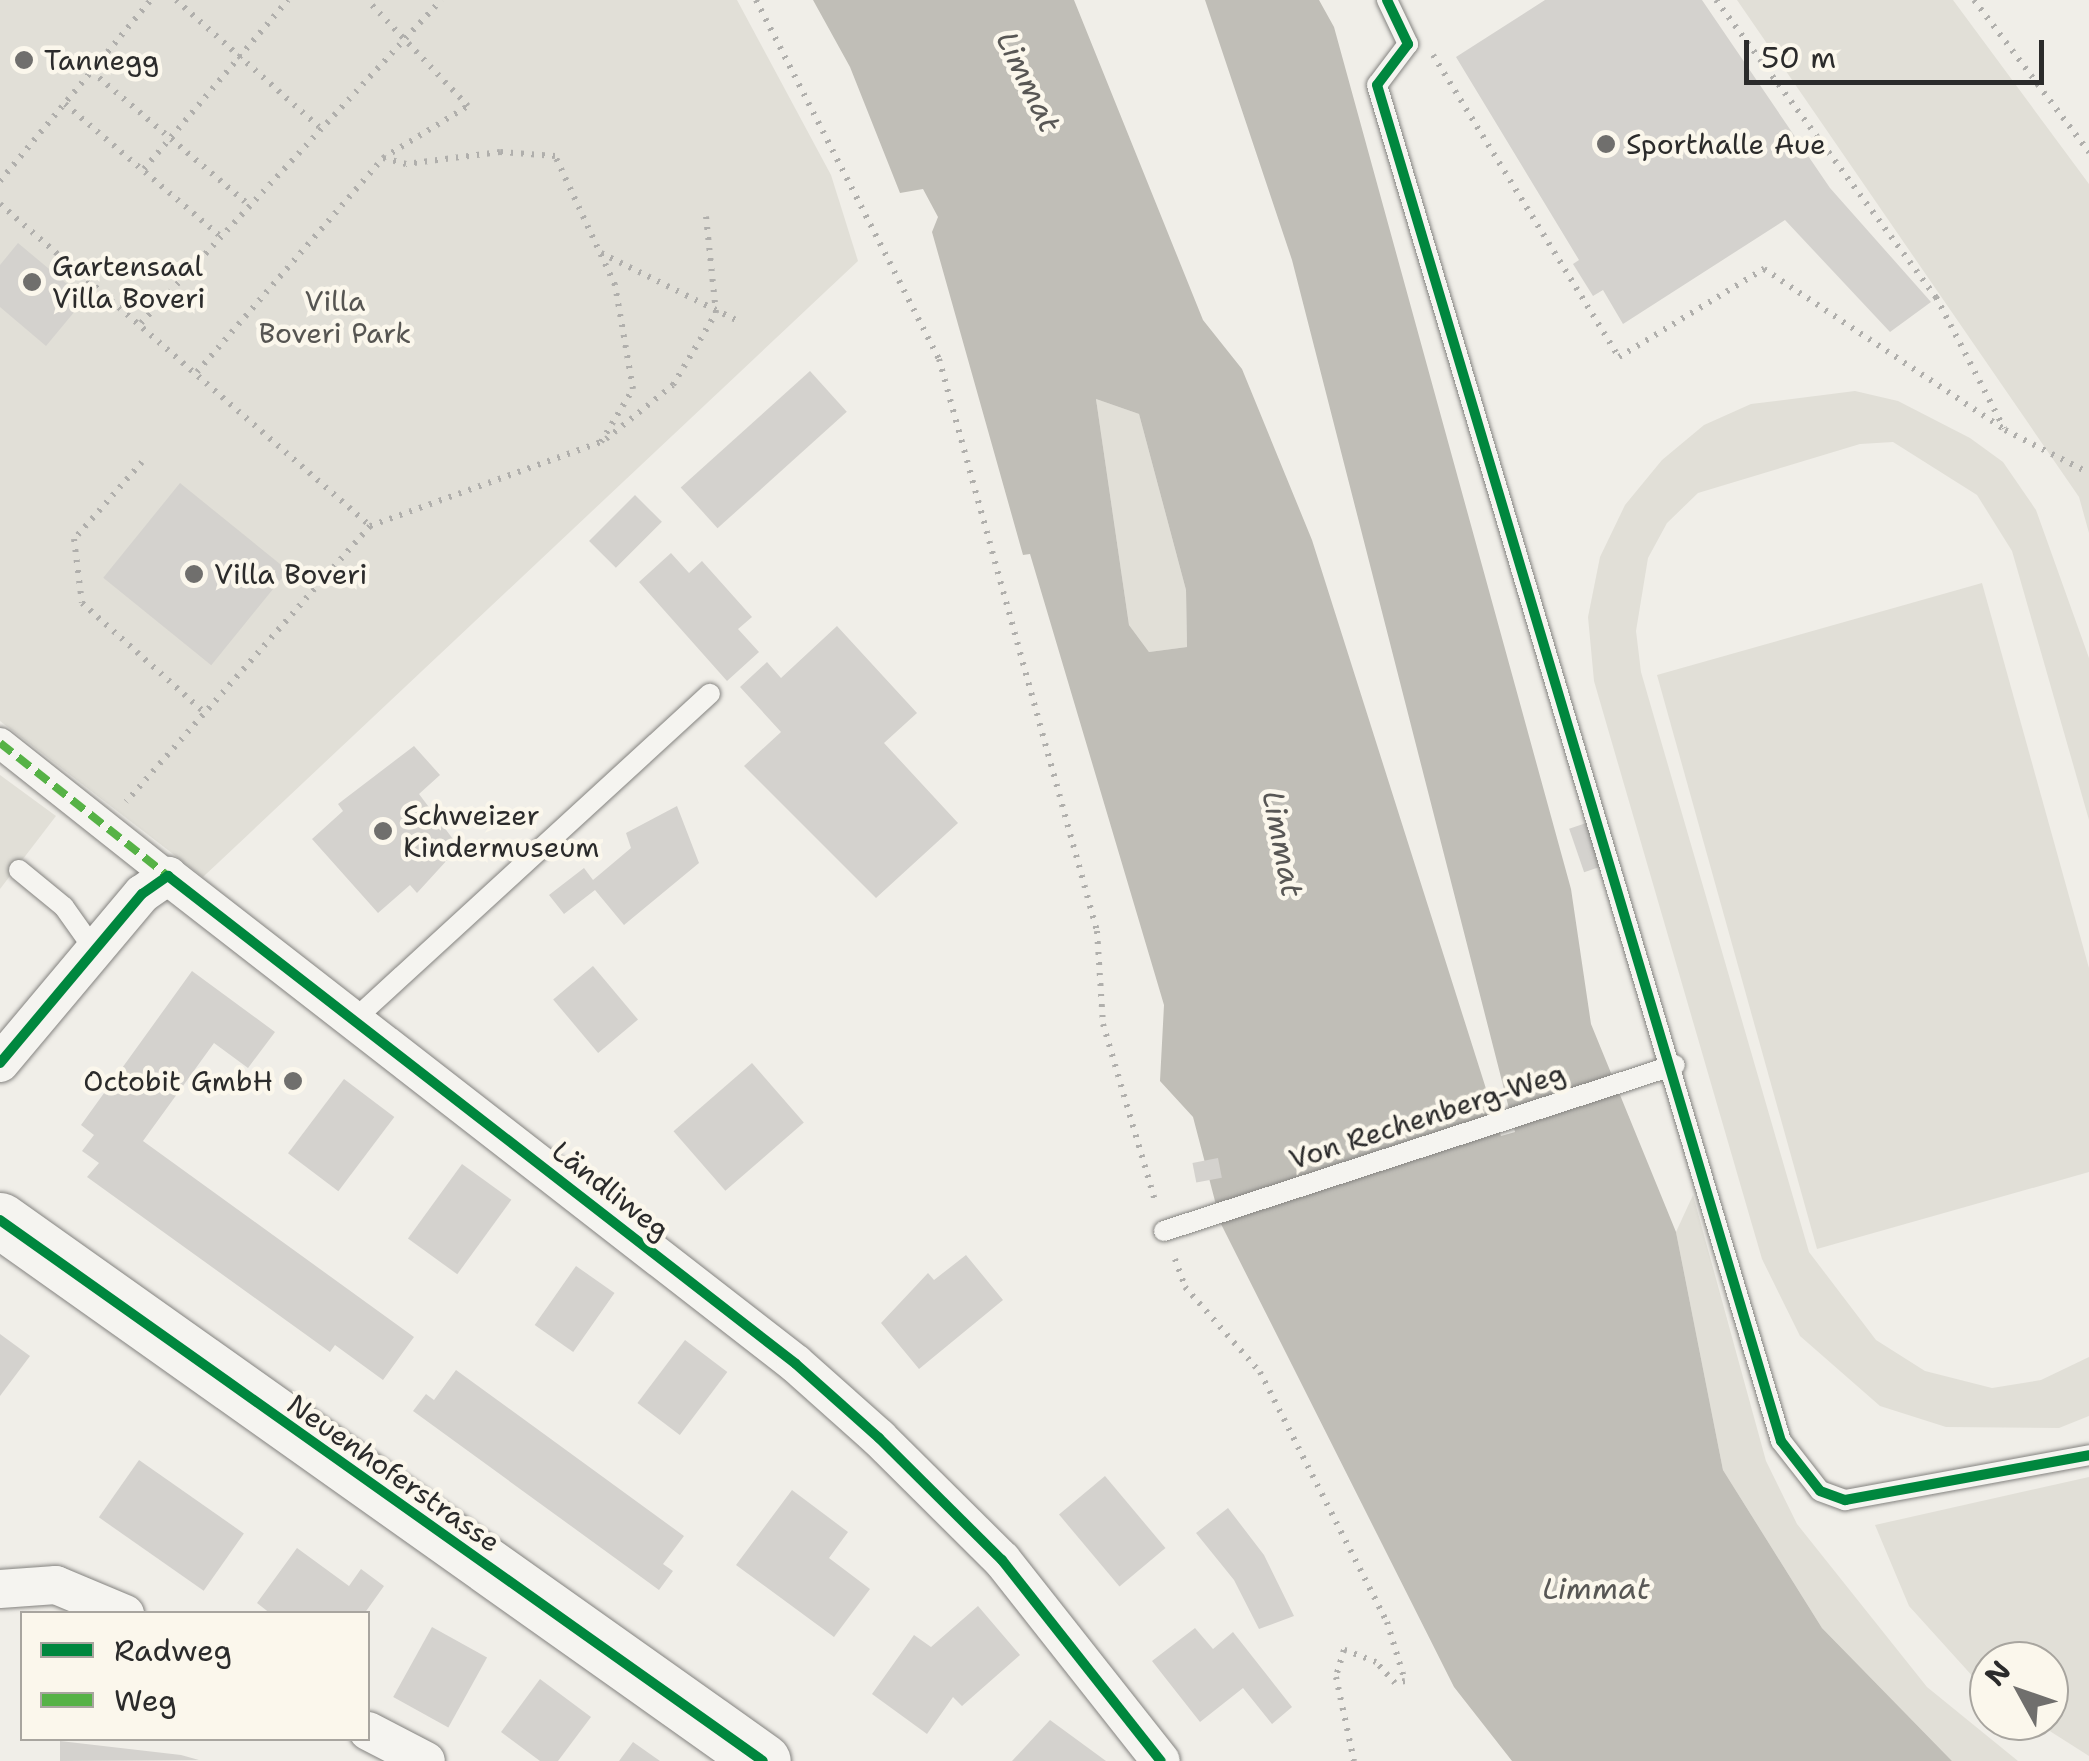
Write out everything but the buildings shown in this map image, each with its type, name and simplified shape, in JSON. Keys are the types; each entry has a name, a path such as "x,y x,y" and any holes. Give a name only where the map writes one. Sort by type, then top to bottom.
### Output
{"main road":[{"name":"Neuenhoferstrasse","path":"0,1220 763,1761"}],"street":[{"name":"Ländliweg","path":"0,743 356,1018 879,1438 1002,1560 1161,1761"},
{"path":"0,1062 93,948 168,876"},
{"path":"0,1589 56,1585 118,1611"},
{"path":"370,1732 426,1761"}],"lane":[{"path":"1386,0 1408,44 1377,84 1675,1065 1780,1441 1820,1491 1846,1500 2089,1455"},
{"path":"356,1018 710,694"},
{"path":"19,870 64,907 93,948"},
{"name":"Von Rechenberg-Weg","path":"1164,1231 1675,1065"}],"path":[{"path":"0,181 151,0"},
{"path":"176,0 319,128"},
{"path":"144,170 288,0"},
{"path":"196,372 383,158 468,106 400,40 367,0"},
{"path":"141,323 441,0"},
{"path":"756,0 939,360 1098,931 1103,1024 1164,1231 1185,1287 1260,1372 1387,1622 1405,1681 1395,1683 1376,1662 1344,1650 1336,1677 1354,1761"},
{"path":"1716,0 1936,297 2005,430"},
{"path":"1974,0 2089,152"},
{"path":"1422,36 1619,357 1764,269 2005,430 2089,472"},
{"path":"91,71 248,205"},
{"path":"65,104 220,236"},
{"path":"383,158 406,164 500,152 555,156 615,285 632,389 601,442"},
{"path":"0,204 370,526"},
{"path":"104,826 370,526 601,442 672,385 716,314 706,217"},
{"path":"600,251 738,322"},
{"path":"142,462 74,538 82,602 206,712"}],"shaded area":[{"name":"Villa Boveri Park","path":"0,0 737,0 831,175 858,261 203,877 0,721"},
{"path":"1737,0 1953,0 2089,184 2089,533 2079,497"},
{"path":"1855,391 1898,401 1970,438 2003,462 2036,510 2089,658 2089,820 2012,551 1977,495 1893,442 1860,444 1698,493 1667,523 1648,558 1636,631 1641,672 1809,1252 1876,1340 1925,1371 1992,1388 2041,1380 2089,1357 2089,1416 2059,1428 1946,1427 1880,1406 1800,1336 1762,1259 1594,681 1588,617 1600,557 1625,505 1662,460 1704,425 1751,404"},
{"path":"1096,399 1139,414 1186,590 1187,647 1149,652 1129,625"},
{"path":"1982,583 2089,968 2089,1172 1817,1249 1657,675"},
{"path":"0,775 56,816 0,889"},
{"path":"1693,1195 1766,1461 1797,1524 1927,1687 1969,1721 1969,1741 1993,1741 2018,1761 1952,1761 1822,1628 1723,1470 1676,1232"},
{"path":"2089,1477 2089,1756 2065,1741 2069,1741 2069,1641 1969,1641 1969,1672 1909,1606 1875,1525"}],"water":[{"name":"Limmat","path":"813,0 1074,0 1203,320 1242,369 1312,540 1501,1136 1515,1132 1292,260 1205,0 1319,0 1334,27 1571,889 1591,1024 1676,1232 1723,1470 1822,1628 1952,1761 1512,1761 1454,1687 1221,1224 1193,1117 1160,1081 1164,1005 1030,554 1023,555 932,232 938,217 923,189 900,193 850,67","holes":["1096,399 1139,414 1186,590 1187,647 1149,652 1129,625"]}],"marked path":[{"path":"0,743 168,876"}],"cycle path":[{"path":"1387,0 1408,44 1377,85 1781,1441 1820,1491 1845,1500 2089,1455"},
{"path":"0,1063 142,894 168,876 796,1364 879,1438 1002,1560 1161,1761"},
{"path":"0,1220 763,1761"}],"place":[{"name":"Tannegg","path":"24,60"},
{"name":"Sporthalle Aue","path":"1606,144"},
{"name":"Gartensaal Villa Boveri","path":"32,282"},
{"name":"Villa Boveri","path":"194,574"},
{"name":"Schweizer Kindermuseum","path":"383,831"},
{"name":"Octobit GmbH","path":"293,1081"}]}
